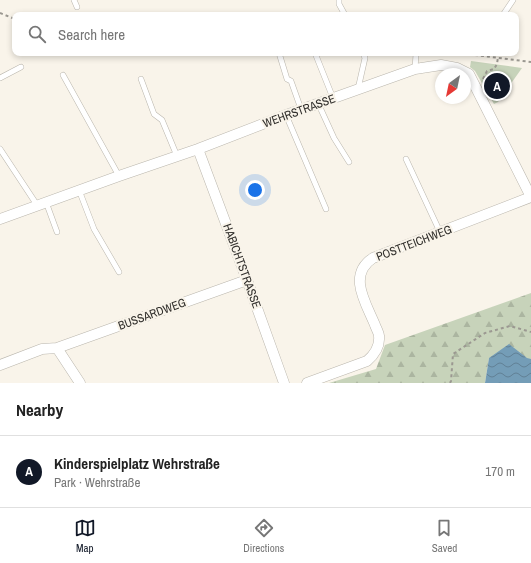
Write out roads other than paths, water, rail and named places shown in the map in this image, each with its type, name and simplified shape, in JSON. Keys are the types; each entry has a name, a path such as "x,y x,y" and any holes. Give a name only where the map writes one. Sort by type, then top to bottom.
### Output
{"street":[{"name":"WEHRSTRASSE","path":"0,219 198,149 301,109 415,69 441,65 457,68 470,74 531,197"},
{"name":"HABICHTSTRASSE","path":"198,149 284,383"},
{"name":"POSTTEICHWEG","path":"307,383 367,361 373,355 378,346 380,336 361,290 359,279 362,269 368,262 373,258 531,197"},
{"name":"BUSSARDWEG","path":"0,366 42,349 57,348 247,280"},
{"path":"57,348 80,383"}],"lane":[{"path":"74,0 77,7"},
{"path":"339,0 339,4 343,12"},
{"path":"505,12 513,0"},
{"path":"280,56 287,79 291,81 301,109"},
{"path":"316,56 333,98"},
{"path":"358,89 364,56"},
{"path":"415,69 416,56"},
{"path":"0,78 21,67"},
{"path":"63,75 119,176"},
{"path":"141,79 154,114 162,120 177,156"},
{"path":"318,103 334,138 350,162"},
{"path":"286,115 326,209"},
{"path":"0,149 42,204 57,232"},
{"path":"406,160 440,233"},
{"path":"79,190 94,229 119,272"}],"water":[{"path":"509,344 527,358 531,359 531,383 485,383 489,358"}],"place":[{"name":"Kinderspielplatz Wehrstraße","path":"497,86"}]}
